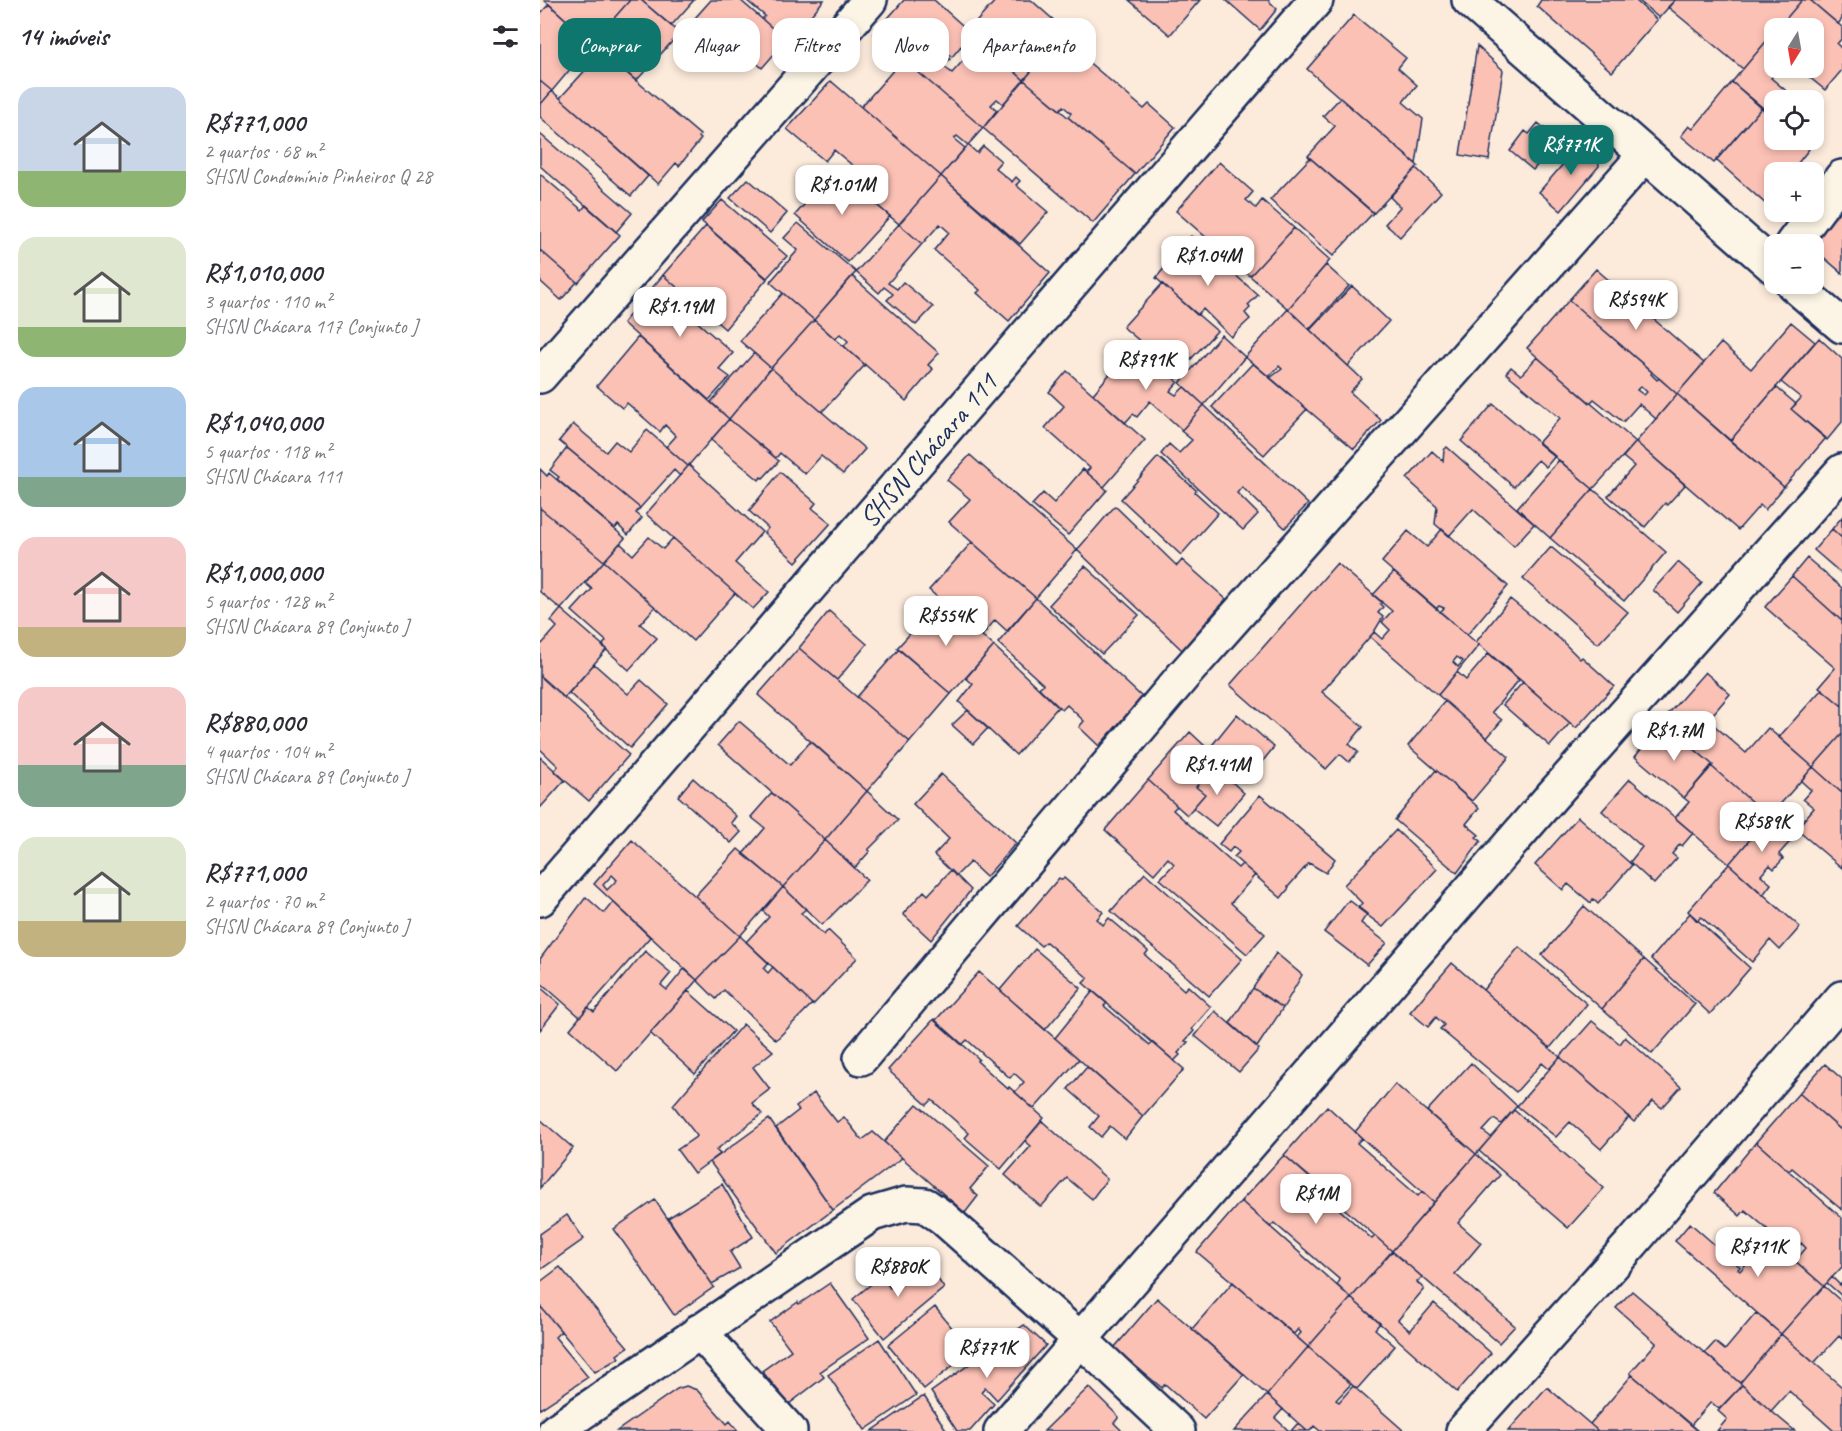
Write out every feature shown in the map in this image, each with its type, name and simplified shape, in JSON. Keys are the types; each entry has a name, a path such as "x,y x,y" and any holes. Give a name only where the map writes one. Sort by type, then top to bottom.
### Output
{"street":[{"path":"540,376 870,0"},
{"name":"SHSN Chácara 111","path":"540,900 1316,0"},
{"path":"1485,5 1645,154 1764,258"},
{"path":"861,1058 1183,676 1645,154"},
{"path":"1799,234 1842,177"},
{"path":"1805,294 1842,326"},
{"path":"1001,1431 1551,797 1842,471"},
{"path":"1463,1431 1632,1243 1842,998"},
{"path":"555,1431 872,1214 906,1204 925,1205 942,1217 1081,1340 1178,1431"},
{"path":"699,1331 790,1431"}],"building":[{"path":"544,0 630,0 614,18 564,18"},
{"path":"630,0 641,0 673,27 673,41 661,54 661,18 614,18"},
{"path":"641,0 694,0 678,18 673,18 671,26"},
{"path":"711,0 740,0 772,28 772,57 762,68 760,66 760,18 695,18"},
{"path":"746,0 824,0 809,18 772,18 772,28 762,19 765,16"},
{"path":"904,0 934,0 961,24 961,46 952,57 949,54 949,18 888,18"},
{"path":"996,0 1031,0 1051,18 980,18"},
{"path":"1129,0 1200,0 1170,35"},
{"path":"1226,0 1268,0 1277,9 1260,30"},
{"path":"1541,0 1635,0 1657,20 1612,72 1537,6"},
{"path":"1638,0 1675,0 1659,18"},
{"path":"1675,0 1802,0 1787,18 1764,18 1764,44 1743,69 1668,7"},
{"path":"1802,0 1810,0 1842,27 1842,38 1837,44 1842,49 1842,70 1825,90 1810,78 1824,78 1824,18 1787,18"},
{"path":"1810,0 1842,0 1842,19 1838,24"},
{"path":"549,4 564,18 558,18 558,72 568,72 552,91 540,81 540,14"},
{"path":"1354,15 1406,58 1398,68 1417,85 1403,102 1423,119 1416,164 1307,69"},
{"path":"1764,44 1764,78 1771,78 1785,90 1764,90 1764,110 1732,82"},
{"path":"1477,46 1503,70 1489,160 1460,155"},
{"path":"961,63 961,72 1015,72 1024,80 1003,104 997,99 991,105 997,110 983,128 918,72 949,71 952,73"},
{"path":"1096,68 1144,109 1149,104 1175,127 1135,174 1068,117 1071,113 1063,106 1060,110 1024,80 1031,72 1096,72"},
{"path":"584,72 626,72 700,135 701,139 679,166 676,163 658,184 560,98"},
{"path":"626,72 644,72 636,81"},
{"path":"892,72 918,72 983,128 968,145 957,136 954,139 965,148 941,176 861,107"},
{"path":"1015,72 1031,72 1024,80"},
{"path":"1024,80 1135,174 1093,223 983,128"},
{"path":"540,81 552,91 540,105"},
{"path":"831,81 941,176 899,224 866,196 876,185 834,150 825,161 787,129"},
{"path":"1732,82 1762,107 1714,163 1681,136 1689,126 1693,129"},
{"path":"552,91 648,176 631,196 540,117 540,105"},
{"path":"1340,98 1418,166 1374,213 1308,156 1335,126 1323,116"},
{"path":"1762,107 1764,109 1764,150 1808,150 1799,162 1764,162 1764,202 1716,160"},
{"path":"1538,123 1559,140 1533,170 1510,151 1525,131 1529,134"},
{"path":"540,134 632,213 616,232 540,166"},
{"path":"1583,141 1598,155 1599,166 1561,211 1539,192"},
{"path":"968,145 977,153 983,146 1001,161 995,168 1012,182 1016,177 1020,181 1016,185 1048,212 1020,244 941,176"},
{"path":"1310,158 1373,213 1333,256 1270,200"},
{"path":"1219,162 1253,192 1246,200 1256,208 1262,200 1294,228 1250,276 1176,211"},
{"path":"1416,168 1441,192 1400,237 1385,224 1400,207 1390,197"},
{"path":"835,170 890,216 848,262 795,215"},
{"path":"540,174 582,210 586,205 620,235 578,283 540,250"},
{"path":"941,176 1050,273 1009,321 977,293 980,290 934,250 949,232 940,224 922,244 899,224"},
{"path":"748,179 787,213 770,233 730,198"},
{"path":"722,200 787,256 767,278 702,222"},
{"path":"1842,208 1842,273 1824,258 1824,234 1820,234"},
{"path":"798,223 856,272 814,320 770,282 798,250 784,238"},
{"path":"899,224 922,244 888,283 897,289 903,282 933,307 916,325 887,300 893,294 884,287 879,293 856,272"},
{"path":"706,226 767,279 725,329 663,275"},
{"path":"1294,228 1330,260 1288,309 1250,276"},
{"path":"1191,236 1258,295 1248,305 1250,308 1245,313 1250,319 1231,337 1203,309 1197,315 1156,278"},
{"path":"540,250 577,282 561,300 540,281"},
{"path":"1326,265 1349,286 1309,329 1288,309"},
{"path":"1596,269 1704,363 1677,394 1569,300"},
{"path":"663,275 687,296 678,305 733,353 719,369 730,377 709,400 623,323"},
{"path":"852,276 939,353 928,365 933,369 906,401 844,346 848,341 840,334 835,339 814,320"},
{"path":"1162,284 1217,331 1178,373 1123,327"},
{"path":"1352,286 1389,321 1348,366 1310,330"},
{"path":"783,293 814,320 771,368 740,341"},
{"path":"1569,300 1652,372 1651,374 1657,380 1659,378 1677,394 1656,419 1639,404 1623,422 1594,399 1590,403 1527,348","holes":["1641,386 1647,392 1644,395 1637,390"]},
{"path":"1288,309 1362,379 1350,392 1381,420 1354,449 1270,378 1282,369 1279,366 1269,377 1245,357"},
{"path":"814,320 865,365 822,412 771,368"},
{"path":"1791,322 1815,342 1730,441 1677,394 1721,343 1751,369"},
{"path":"1221,335 1245,357 1204,405 1180,383"},
{"path":"638,337 729,419 688,466 666,447 676,436 665,425 660,432 627,403 622,408 597,386"},
{"path":"1819,338 1842,359 1842,422 1827,440 1791,409 1801,398 1781,382"},
{"path":"1134,345 1178,382 1170,391 1176,395 1184,387 1204,405 1182,430 1150,401 1137,417 1133,414 1125,423 1093,394"},
{"path":"754,353 771,368 729,419 711,402"},
{"path":"1537,357 1636,442 1593,489 1538,443 1560,418 1506,373 1511,367 1521,375"},
{"path":"1253,363 1307,409 1264,455 1212,407"},
{"path":"771,368 865,449 843,474 821,456 805,474 780,453 776,458 729,419"},
{"path":"1067,371 1145,440 1104,487 1086,472 1090,468 1045,428 1064,406 1049,392"},
{"path":"1776,387 1796,404 1791,409 1826,438 1784,487 1730,441"},
{"path":"1677,394 1784,487 1765,510 1760,505 1738,530 1636,442"},
{"path":"1493,404 1555,456 1546,467 1538,460 1514,487 1461,441"},
{"path":"1204,405 1308,504 1285,528 1242,487 1237,493 1258,514 1243,530 1161,454 1169,444 1179,453 1192,440 1181,431"},
{"path":"729,419 779,461 763,478 759,480 711,440"},
{"path":"573,424 606,452 615,441 629,452 647,430 688,466 680,476 674,470 640,508 559,441"},
{"path":"1636,442 1685,485 1667,505 1665,503 1645,527 1608,496 1634,466 1623,457"},
{"path":"1447,447 1534,524 1514,546 1473,509 1449,536 1435,524 1437,506 1407,479 1432,451 1443,461 1444,450"},
{"path":"567,448 640,508 636,513 642,518 628,535 618,525 615,529 557,479 559,477 550,470"},
{"path":"970,455 1077,550 1036,598 949,522 970,499 947,480"},
{"path":"1158,457 1196,490 1195,492 1218,513 1181,555 1121,499"},
{"path":"1559,460 1593,489 1550,538 1517,508"},
{"path":"689,465 762,532 735,563 769,592 753,609 646,514"},
{"path":"540,469 547,476 549,473 625,538 604,561 540,508"},
{"path":"1083,469 1107,490 1068,535 1032,505 1043,493 1054,503"},
{"path":"780,472 816,503 812,508 831,523 796,562 764,533 768,528 749,511"},
{"path":"1593,489 1666,552 1624,601 1550,538"},
{"path":"1115,506 1177,566 1182,560 1226,599 1182,650 1077,550"},
{"path":"540,508 604,561 561,609 540,592"},
{"path":"1842,517 1842,538 1832,529"},
{"path":"1442,529 1508,586 1467,635 1440,612 1444,608 1439,606 1436,609 1382,562 1408,531 1427,547"},
{"path":"1832,529 1842,538 1842,574 1814,550"},
{"path":"649,537 663,549 673,538 735,593 693,641 604,561 620,543 633,555"},
{"path":"972,542 1036,598 1007,631 995,620 982,636 929,590"},
{"path":"1551,547 1628,612 1598,644 1523,579"},
{"path":"1807,558 1842,588 1842,621 1792,576"},
{"path":"604,561 655,607 640,624 657,638 629,670 602,646 606,641 572,611 592,589 585,583"},
{"path":"1678,562 1702,583 1677,612 1653,590"},
{"path":"1337,563 1382,602 1380,604 1383,607 1378,613 1383,617 1374,632 1322,692 1363,727 1349,744 1358,752 1349,762 1340,754 1326,769 1230,685"},
{"path":"1085,566 1139,615 1102,654 1049,605"},
{"path":"1394,572 1479,645 1438,695 1370,637 1374,632 1382,639 1390,630 1382,622 1392,611 1373,595","holes":["1457,657 1463,661 1458,667 1453,662"]},
{"path":"1792,576 1842,621 1842,706 1819,687 1835,668 1765,607"},
{"path":"1036,598 1142,697 1099,746 1079,727 1084,721 1067,705 1062,710 1039,688 1043,684 998,643"},
{"path":"1510,599 1614,686 1576,728 1476,642"},
{"path":"941,600 994,646 951,694 897,648"},
{"path":"561,609 607,649 564,698 540,676 540,642 542,644 557,627 551,621"},
{"path":"829,611 867,644 837,680 799,648"},
{"path":"994,646 1058,707 1016,755 959,702 973,684 966,678"},
{"path":"799,648 910,742 867,791 758,695"},
{"path":"899,649 951,694 910,742 857,697"},
{"path":"1488,654 1519,680 1492,712 1502,720 1487,738 1438,695 1457,672 1466,680"},
{"path":"594,664 628,694 641,680 668,704 630,748 569,693"},
{"path":"1705,672 1730,694 1708,720 1746,753 1768,728 1813,767 1769,817 1662,721"},
{"path":"540,676 629,755 589,801 554,771 558,766 540,749"},
{"path":"1523,682 1570,723 1550,746 1503,705"},
{"path":"1822,689 1842,706 1842,734 1813,767 1779,737"},
{"path":"1445,701 1509,757 1472,801 1408,746"},
{"path":"968,710 988,728 973,744 952,725"},
{"path":"1237,714 1274,747 1246,782 1209,749"},
{"path":"739,721 790,765 811,741 867,791 825,840 718,745"},
{"path":"1668,727 1713,765 1684,798 1635,757 1649,739 1654,744 1659,738 1655,735 1660,729 1664,732"},
{"path":"1190,732 1220,760 1196,787 1205,794 1187,815 1148,780"},
{"path":"1842,734 1842,793 1813,767"},
{"path":"540,757 565,780 540,808"},
{"path":"1215,766 1244,793 1216,826 1193,808 1205,794 1196,787"},
{"path":"1711,766 1769,817 1729,864 1675,818 1689,802 1684,798"},
{"path":"1813,767 1842,793 1842,868 1796,829 1814,808 1803,799 1811,790 1801,781"},
{"path":"1436,770 1479,808 1466,824 1479,835 1476,837 1481,841 1457,873 1395,820"},
{"path":"941,774 1016,843 986,877 970,862 956,876 934,855 949,839 913,804"},
{"path":"693,778 736,816 731,823 741,832 731,843 678,796"},
{"path":"1630,779 1693,833 1672,854 1677,858 1654,884 1630,862 1642,847 1602,811"},
{"path":"1148,780 1177,806 1173,810 1238,868 1242,864 1255,875 1231,903 1265,934 1247,954 1160,879 1174,864 1168,858 1154,874 1105,830"},
{"path":"867,791 898,820 868,850 870,851 855,868 825,840"},
{"path":"772,793 825,840 783,887 743,854 765,828 751,817"},
{"path":"1260,795 1335,859 1326,873 1309,863 1281,898 1234,857 1239,852 1233,847 1229,852 1219,844"},
{"path":"1771,815 1795,836 1779,854 1783,859 1774,869 1770,865 1761,875 1771,884 1763,895 1729,864"},
{"path":"1578,817 1632,865 1598,904 1593,899 1591,903 1568,884 1563,890 1535,865"},
{"path":"1396,830 1437,869 1383,927 1358,908 1362,903 1344,885"},
{"path":"632,840 740,936 697,980 594,884","holes":["612,875 617,880 607,890 603,885"]},
{"path":"825,840 867,880 822,925 783,887"},
{"path":"738,849 783,887 740,936 695,896"},
{"path":"1729,864 1800,927 1780,950 1770,940 1752,962 1701,917 1697,921 1688,911"},
{"path":"951,870 971,890 931,940 903,914 924,891 928,895"},
{"path":"1145,873 1242,959 1209,996 1111,911"},
{"path":"1059,878 1062,880 1064,878 1103,912 1097,919 1103,925 1109,918 1148,951 1145,955 1184,990 1188,986 1211,1007 1192,1029 1194,1031 1185,1041 1188,1042 1174,1061 1083,983 1088,978 1046,942 1041,946 1018,926"},
{"path":"783,887 806,909 801,913 824,935 828,930 857,958 813,1005 746,942 769,917 763,911"},
{"path":"586,897 604,913 613,902 650,937 580,1017 540,982 540,959"},
{"path":"1349,900 1367,914 1361,923 1387,943 1367,965 1324,932"},
{"path":"1584,906 1644,959 1602,1009 1542,955"},
{"path":"1690,913 1750,968 1710,1014 1651,959"},
{"path":"740,936 769,963 764,969 768,973 773,967 812,1004 776,1040 724,990 716,999 697,980"},
{"path":"1519,947 1587,1004 1550,1048 1483,990"},
{"path":"1035,949 1081,988 1045,1030 1000,990"},
{"path":"645,951 671,973 661,985 667,990 684,969 697,980 617,1071 570,1029 588,1007 594,1012"},
{"path":"1276,953 1302,975 1283,1008 1253,988"},
{"path":"1644,959 1695,1004 1652,1054 1602,1009"},
{"path":"1452,963 1560,1057 1549,1069 1542,1063 1516,1092 1440,1029 1444,1025 1436,1017 1428,1027 1410,1012"},
{"path":"979,972 1079,1059 1034,1109 1015,1092 1024,1082 1014,1073 1010,1078 967,1040 962,1045 935,1021"},
{"path":"540,987 560,1004 540,1030"},
{"path":"1253,988 1283,1008 1257,1047 1230,1023"},
{"path":"688,991 733,1031 695,1074 650,1033"},
{"path":"1093,991 1107,1003 1104,1006 1150,1045 1153,1043 1184,1069 1143,1116 1055,1038"},
{"path":"1215,1011 1259,1049 1239,1072 1195,1036"},
{"path":"934,1019 979,1059 977,1061 1008,1089 1009,1087 1044,1118 1001,1169 965,1138 969,1133 932,1100 927,1105 888,1070"},
{"path":"1592,1021 1620,1044 1625,1037 1681,1087 1662,1108 1653,1101 1634,1122 1560,1057"},
{"path":"743,1024 773,1051 753,1067 770,1089 752,1103 762,1114 716,1150 720,1154 694,1173 677,1150 697,1136 673,1105"},
{"path":"1560,1057 1629,1117 1601,1149 1570,1122 1556,1137 1517,1106"},
{"path":"1471,1063 1517,1106 1501,1124 1494,1119 1483,1131 1491,1137 1476,1154 1427,1111"},
{"path":"1825,1064 1842,1079 1842,1127 1840,1129 1799,1093"},
{"path":"1087,1067 1143,1116 1125,1139 1110,1126 1101,1137 1090,1127 1099,1116 1068,1089"},
{"path":"1395,1084 1476,1154 1434,1202 1355,1132"},
{"path":"814,1093 837,1122 844,1117 862,1140 873,1132 902,1158 833,1210 776,1128 799,1110 796,1107"},
{"path":"1799,1093 1842,1131 1842,1210 1792,1168 1789,1171 1756,1142"},
{"path":"917,1104 989,1166 970,1189 978,1196 965,1213 884,1142"},
{"path":"1327,1106 1362,1138 1357,1143 1418,1196 1422,1191 1434,1202 1392,1251 1284,1155"},
{"path":"1514,1110 1604,1188 1568,1228 1479,1151"},
{"path":"540,1119 573,1148 540,1188"},
{"path":"769,1119 833,1210 776,1253 710,1162"},
{"path":"1042,1121 1107,1179 1092,1199 1067,1178 1041,1207 1005,1175 1031,1146 1025,1141"},
{"path":"1756,1142 1842,1218 1842,1267 1824,1286 1795,1261 1806,1248 1801,1243 1794,1252 1745,1210 1740,1216 1714,1193"},
{"path":"1476,1154 1500,1175 1458,1223 1481,1243 1455,1274 1515,1326 1499,1343 1392,1251"},
{"path":"1284,1155 1312,1179 1309,1182 1372,1239 1375,1236 1392,1251 1351,1298 1337,1285 1340,1280 1274,1223 1270,1227 1241,1201"},
{"path":"722,1184 753,1237 730,1252 740,1268 712,1284 668,1218"},
{"path":"655,1200 714,1287 674,1315 614,1229"},
{"path":"1241,1201 1351,1298 1308,1347 1297,1337 1301,1333 1298,1329 1294,1334 1197,1252"},
{"path":"567,1215 584,1239 540,1270 540,1234"},
{"path":"1690,1223 1740,1267 1738,1269 1740,1271 1769,1238 1824,1286 1781,1334 1675,1241"},
{"path":"1392,1251 1422,1277 1417,1282 1424,1289 1398,1320 1410,1331 1434,1303 1491,1353 1457,1392 1351,1298"},
{"path":"923,1262 924,1265 927,1263 944,1288 884,1338 853,1299 881,1276 890,1288"},
{"path":"560,1267 628,1347 617,1355 619,1358 595,1372 540,1306 540,1282"},
{"path":"1832,1277 1840,1285 1842,1283 1842,1296 1827,1283"},
{"path":"1233,1282 1308,1347 1267,1395 1192,1329"},
{"path":"830,1283 869,1338 820,1372 824,1377 789,1404 762,1371 791,1350 770,1322"},
{"path":"1824,1286 1842,1302 1842,1339 1839,1336 1814,1363 1781,1334"},
{"path":"1632,1291 1742,1385 1719,1409 1711,1402 1691,1425 1630,1373 1656,1343 1616,1308"},
{"path":"1157,1298 1244,1374 1204,1419 1165,1384 1162,1388 1114,1348"},
{"path":"1351,1298 1380,1323 1375,1329 1395,1346 1357,1389 1308,1347"},
{"path":"540,1306 561,1331 555,1337 588,1377 540,1409"},
{"path":"935,1307 971,1351 924,1389 888,1345"},
{"path":"1756,1313 1781,1334 1740,1383 1705,1353 1715,1342 1725,1350"},
{"path":"1024,1325 1046,1345 997,1400 985,1387 981,1392 994,1404 970,1431 957,1431 931,1392"},
{"path":"1781,1334 1842,1387 1842,1431 1834,1431 1789,1391 1771,1411 1740,1383"},
{"path":"879,1339 916,1395 865,1430 828,1375"},
{"path":"1308,1347 1351,1384 1336,1400 1339,1402 1353,1386 1404,1431 1320,1431 1314,1426 1307,1431 1267,1395"},
{"path":"1632,1375 1698,1431 1598,1431 1590,1424"},
{"path":"1742,1385 1795,1431 1717,1431 1727,1419 1718,1411"},
{"path":"686,1386 697,1390 727,1424 730,1421 738,1431 617,1431 677,1389"},
{"path":"1089,1387 1119,1417 1114,1423 1122,1431 1044,1431"},
{"path":"1547,1387 1590,1424 1598,1431 1508,1431"},
{"path":"1267,1395 1283,1409 1275,1418 1289,1431 1234,1431"},
{"path":"924,1396 947,1431 872,1431 919,1399"},
{"path":"1298,1423 1307,1431 1291,1431"}]}
